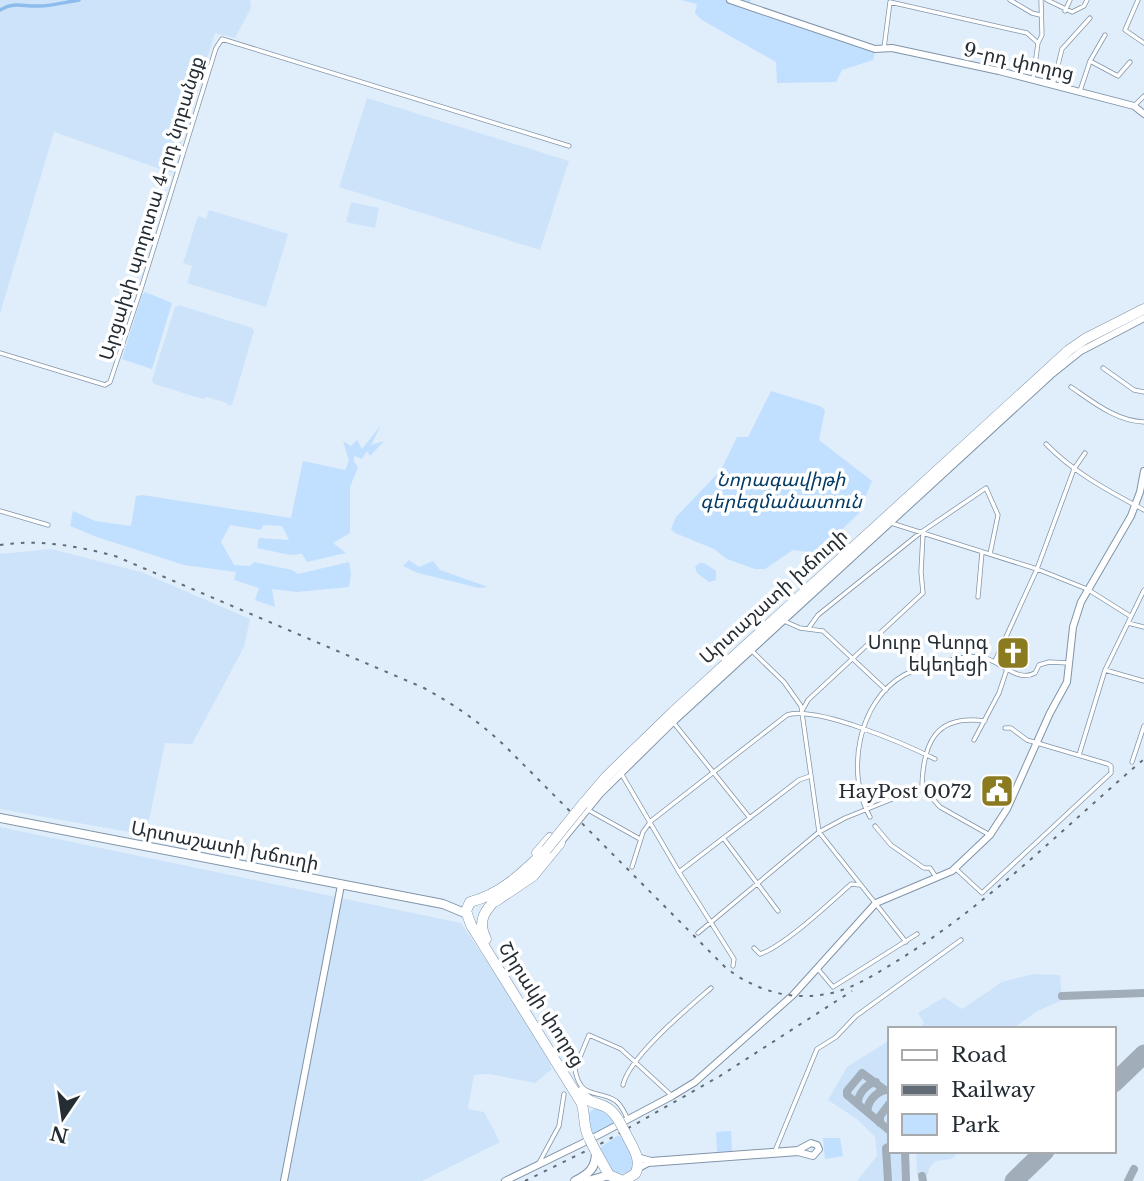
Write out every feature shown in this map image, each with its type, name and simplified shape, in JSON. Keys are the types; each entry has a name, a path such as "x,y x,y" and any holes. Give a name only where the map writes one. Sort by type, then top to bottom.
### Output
{"highway":[{"name":"Արտաշատի խճուղի","path":"586,808 606,777 1069,350 1085,339 1144,313"},
{"name":"Արտաշատի խճուղի","path":"467,915 475,919 483,913 492,899 548,850 608,780 682,708 1070,354 1144,313"},
{"path":"492,899 550,838 559,843"},
{"name":"Արտաշատի խճուղի","path":"473,901 492,899"},
{"path":"467,915 466,908 473,901 482,904 483,913"},
{"name":"Շիրակի փողոց","path":"483,913 482,928 487,942 583,1095 598,1104 608,1106 624,1121 626,1134 637,1157 636,1175"},
{"name":"Շիրակի փողոց","path":"467,915 581,1102 585,1113 583,1122 589,1138 609,1175"},
{"path":"585,1113 598,1104"},
{"path":"609,1175 623,1181 636,1175"}],"main road":[{"name":"Արտաշատի խճուղի","path":"0,818 443,904 467,915"},
{"name":"Արտաշատի խճուղի","path":"443,904 473,901"},
{"path":"575,1181 592,1170 596,1162 596,1151"},
{"path":"588,1181 609,1175"}],"street":[{"name":"9-րդ փողոց","path":"730,0 875,49 884,48 1033,79 1134,106 1144,114"},
{"path":"1010,0 1040,15"},
{"path":"1033,79 1038,43 1042,35 1041,0"},
{"path":"1047,0 1072,12 1084,6 1087,0"},
{"path":"1065,10 1070,0"},
{"path":"1138,0 1125,30 1144,43"},
{"path":"884,48 890,1 1012,28 1027,33 1038,43"},
{"path":"1053,85 1062,50 1090,18"},
{"path":"1080,91 1090,61 1105,35"},
{"name":"Արցախի պողոտա 4-րդ նրբանցք","path":"0,353 105,385 110,382 216,48 222,39 569,146"},
{"path":"1090,61 1118,76 1130,62"},
{"path":"1134,106 1144,96"},
{"name":"Արտաշատի խճուղի","path":"586,808 673,717 752,650 1071,357 1144,313"},
{"path":"1103,368 1134,390 1144,392"},
{"path":"1071,387 1111,414 1144,422"},
{"path":"1046,444 1074,469 1144,510"},
{"path":"995,661 1037,569 1074,469 1085,453"},
{"path":"505,1181 695,1082 793,995 876,903 956,869 990,835 1007,809 1036,742 1067,682 1073,627 1087,589 1124,530 1135,505 1144,471"},
{"path":"808,629 818,615 921,533 986,488 998,515 990,554"},
{"path":"0,511 48,525"},
{"path":"891,523 1037,569 1087,589 1130,616"},
{"path":"802,713 808,699 923,593 921,533"},
{"path":"978,597 982,552"},
{"path":"1079,755 1105,670 1144,590"},
{"path":"783,621 792,626 823,631 886,690"},
{"path":"1128,623 1144,627"},
{"path":"752,650 799,703 819,832 906,942"},
{"path":"870,817 861,797 857,758 863,730 870,713 886,690 905,674 974,656 995,661 1007,669 1030,676 1043,663 1069,663"},
{"path":"974,740 999,694 1007,669"},
{"path":"1105,670 1144,681"},
{"path":"632,867 640,839 651,821 787,715 802,713 833,719 935,759"},
{"path":"673,717 750,818"},
{"path":"985,721 965,718 946,723 931,743 926,755 922,787 940,807 990,835"},
{"path":"1132,762 1144,726"},
{"path":"956,869 982,893 1110,777 1111,766 1108,764 1027,740 1011,728 1005,728"},
{"path":"621,773 734,959 733,966"},
{"path":"679,872 799,780 810,776"},
{"path":"698,933 819,832 922,787"},
{"path":"559,843 586,808 640,839"},
{"path":"875,825 891,845 925,868 930,868 937,878"},
{"path":"724,839 778,911"},
{"path":"754,948 760,954 775,947 840,896 851,884 860,885"},
{"path":"284,1181 341,885"},
{"path":"816,968 833,987 917,934"},
{"path":"774,1153 817,1049 836,1037 856,1016 961,940"},
{"path":"623,1085 624,1077 635,1061 711,988"},
{"path":"624,1121 617,1102 591,1094 576,1075 575,1069 589,1035 621,1049 672,1096"},
{"path":"537,1166 559,1126 564,1094"},
{"path":"637,1157 651,1161 806,1150"},
{"path":"636,1175 648,1163 774,1153"}],"shaded area":[{"path":"0,0 250,0 251,8 235,38 215,33 172,173 54,132 0,314"},
{"path":"367,98 569,161 540,250 339,187"},
{"path":"351,202 379,208 375,228 346,222"},
{"path":"209,210 288,234 266,307 187,283 192,266 183,263 198,216 206,219"},
{"path":"179,305 252,328 254,331 232,405 154,384 152,380 175,307"},
{"path":"51,549 141,572 250,619 244,647 192,744 165,743 146,835 0,809 0,554"},
{"path":"0,827 461,923 541,1043 552,1069 535,1083 489,1074 474,1075 468,1109 484,1112 500,1142 422,1181 0,1181"},
{"path":"1033,974 1060,975 1062,1000 1036,1012 1015,1027 920,1027 924,1023 918,1013 944,997 962,1009 1002,982"},
{"path":"888,1041 888,1153 907,1153 907,1181 857,1181 877,1156 875,1137 857,1119 828,1100 847,1067"},
{"path":"916,1153 957,1153 952,1159 936,1161 927,1176 917,1175"}],"green space":[{"path":"681,0 751,0 748,7 875,52 873,60 842,70 836,82 777,83 776,62 702,20 695,13 697,4"},
{"path":"145,292 172,303 152,369 122,359"},
{"name":"Նորագավիթի գերեզմանատուն","path":"771,391 820,406 825,410 819,440 872,481 859,513 818,553 793,550 765,569 755,569 727,559 714,549 671,529 676,517 721,470 737,437 748,437"},
{"path":"381,425 371,445 384,441 370,456 367,451 362,459 354,456 358,467 350,487 350,533 333,543 346,553 307,562 302,554 290,555 257,548 259,538 289,540 282,526 264,525 260,530 230,525 221,542 234,565 250,566 254,562 292,570 298,574 349,562 349,587 297,592 272,589 275,607 255,600 259,588 234,580 236,572 184,565 70,526 73,511 95,521 131,526 136,496 142,495 291,518 303,461 345,470 349,461 343,441 351,446 357,440 362,449"},
{"path":"409,560 419,567 433,561 440,570 488,587 479,588 418,573 403,566"},
{"path":"704,563 716,571 716,580 709,582 697,573 695,567"},
{"path":"601,1107 616,1123 591,1136 587,1114"},
{"path":"731,1131 732,1151 717,1152 716,1132"},
{"path":"617,1136 623,1136 635,1158 633,1170 620,1174 611,1170 598,1149"},
{"path":"823,1138 840,1138 843,1156 825,1159"}],"waterway":[{"path":"0,10 14,5 44,6 79,0"}],"taxiway":[{"path":"1062,996 1144,993"},
{"path":"888,1090 862,1073 847,1091 847,1095 888,1129"},
{"path":"858,1104 863,1090 876,1082"},
{"path":"868,1112 872,1098 885,1090"},
{"path":"880,1123 880,1116 888,1106"},
{"path":"888,1147 888,1181"},
{"path":"905,1153 906,1181"},
{"path":"1128,1181 1134,1169"},
{"path":"922,1176 923,1181"}],"runway":[{"path":"1116,1081 1144,1054"},
{"path":"1014,1181 1043,1153"}],"railway":[{"path":"0,545 58,544 115,556 435,694 477,722 506,747 725,967 746,981 782,994 820,995 849,988 926,942 1022,867 1144,759"},
{"path":"525,1181 604,1142 720,1076 852,991"}],"place":[{"name":"Սուրբ Գևորգ եկեղեցի","path":"1013,653"},
{"name":"HayPost 0072","path":"997,791"}]}
